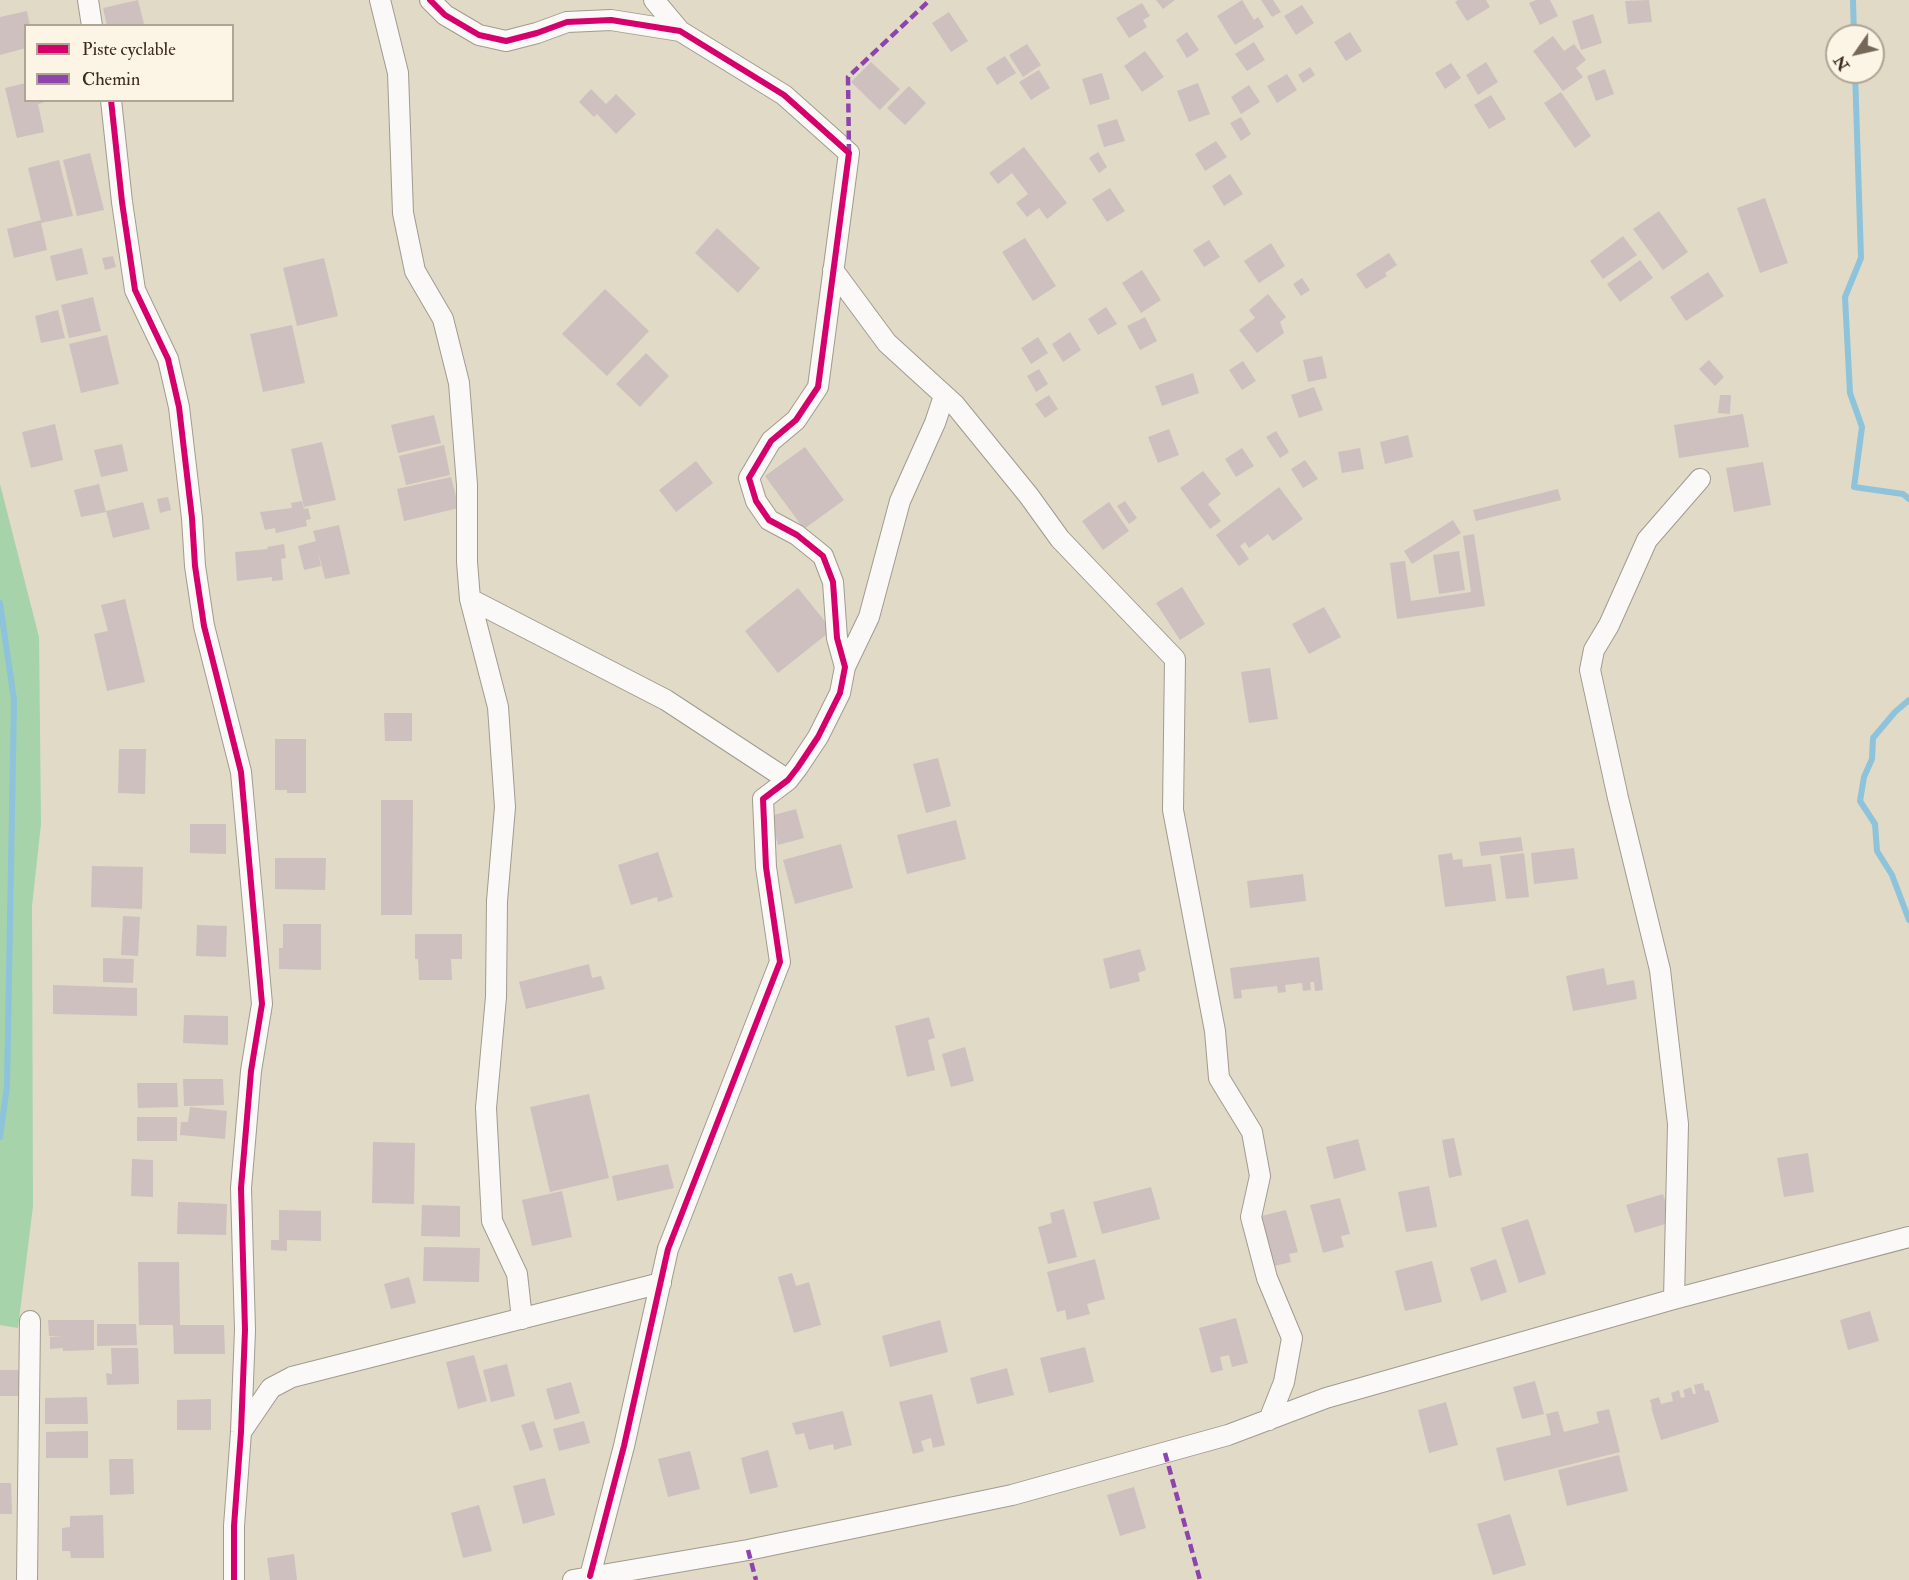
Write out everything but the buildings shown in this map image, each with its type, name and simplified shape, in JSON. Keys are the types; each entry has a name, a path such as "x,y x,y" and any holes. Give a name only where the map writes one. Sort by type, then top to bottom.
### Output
{"street":[{"path":"88,0 92,24"},
{"path":"380,0 398,73 403,213 412,259 415,271 443,319 459,383 467,485 467,561 470,599 498,707 505,807 497,901 496,997 486,1108 492,1221 517,1274 522,1319"},
{"path":"429,0 445,15 479,35 506,41 567,22 611,20 680,31"},
{"path":"654,0 680,31 784,95 849,153 818,387 796,420 771,441 749,478 756,501 769,520 797,535 823,556 833,582 837,638 845,667"},
{"path":"111,102 122,202 135,290 168,359 179,407 192,518 195,566 204,626 242,772 262,1004 251,1071 241,1188 245,1330 234,1526 234,1580"},
{"path":"833,270 887,343 955,405 1029,496 1059,539 1175,659 1173,810 1215,1031 1219,1078 1252,1132 1260,1176 1251,1217 1267,1278 1292,1338 1284,1382 1269,1420"},
{"path":"944,396 935,423 900,501 869,617 845,667 840,693 818,737 788,780 763,799 766,867 780,962 668,1249 624,1446 581,1578 748,1550 1012,1495 1228,1435 1326,1398 1674,1299 1909,1237"},
{"path":"1674,1299 1678,1124 1660,970 1615,787 1590,670 1594,650 1609,625 1647,540 1700,479"},
{"path":"470,599 666,700 788,780"},
{"path":"241,1432 271,1388 292,1377 661,1283"},
{"path":"27,1580 30,1321"}],"green space":[{"path":"0,484 39,637 41,824 32,906 33,1206 18,1328 0,1325"}],"waterway":[{"path":"1853,0 1854,24"},
{"path":"1855,84 1861,258 1845,297 1850,393 1862,427 1854,487 1903,494 1909,499"},
{"path":"0,603 14,700 7,1086 0,1137"},
{"path":"1909,700 1895,712 1873,738 1872,759 1864,777 1860,801 1875,824 1877,851 1892,875 1909,920"}],"marked path":[{"path":"849,153 848,77 930,0"},
{"path":"1165,1453 1200,1580"},
{"path":"748,1550 756,1580"}],"cycle path":[{"path":"430,0 445,15 479,35 506,41 567,22 611,20 680,31 784,95 849,153 818,387 796,420 771,441 749,478 756,501 769,520 797,535 823,556 833,582 837,638 845,667 840,693 818,737 788,780 763,799 766,867 780,962 668,1249 624,1446 590,1576"},
{"path":"111,102 122,202 135,290 168,359 179,407 192,518 195,566 204,626 241,772 262,1004 251,1071 241,1188 245,1330 234,1526 234,1580"}]}
